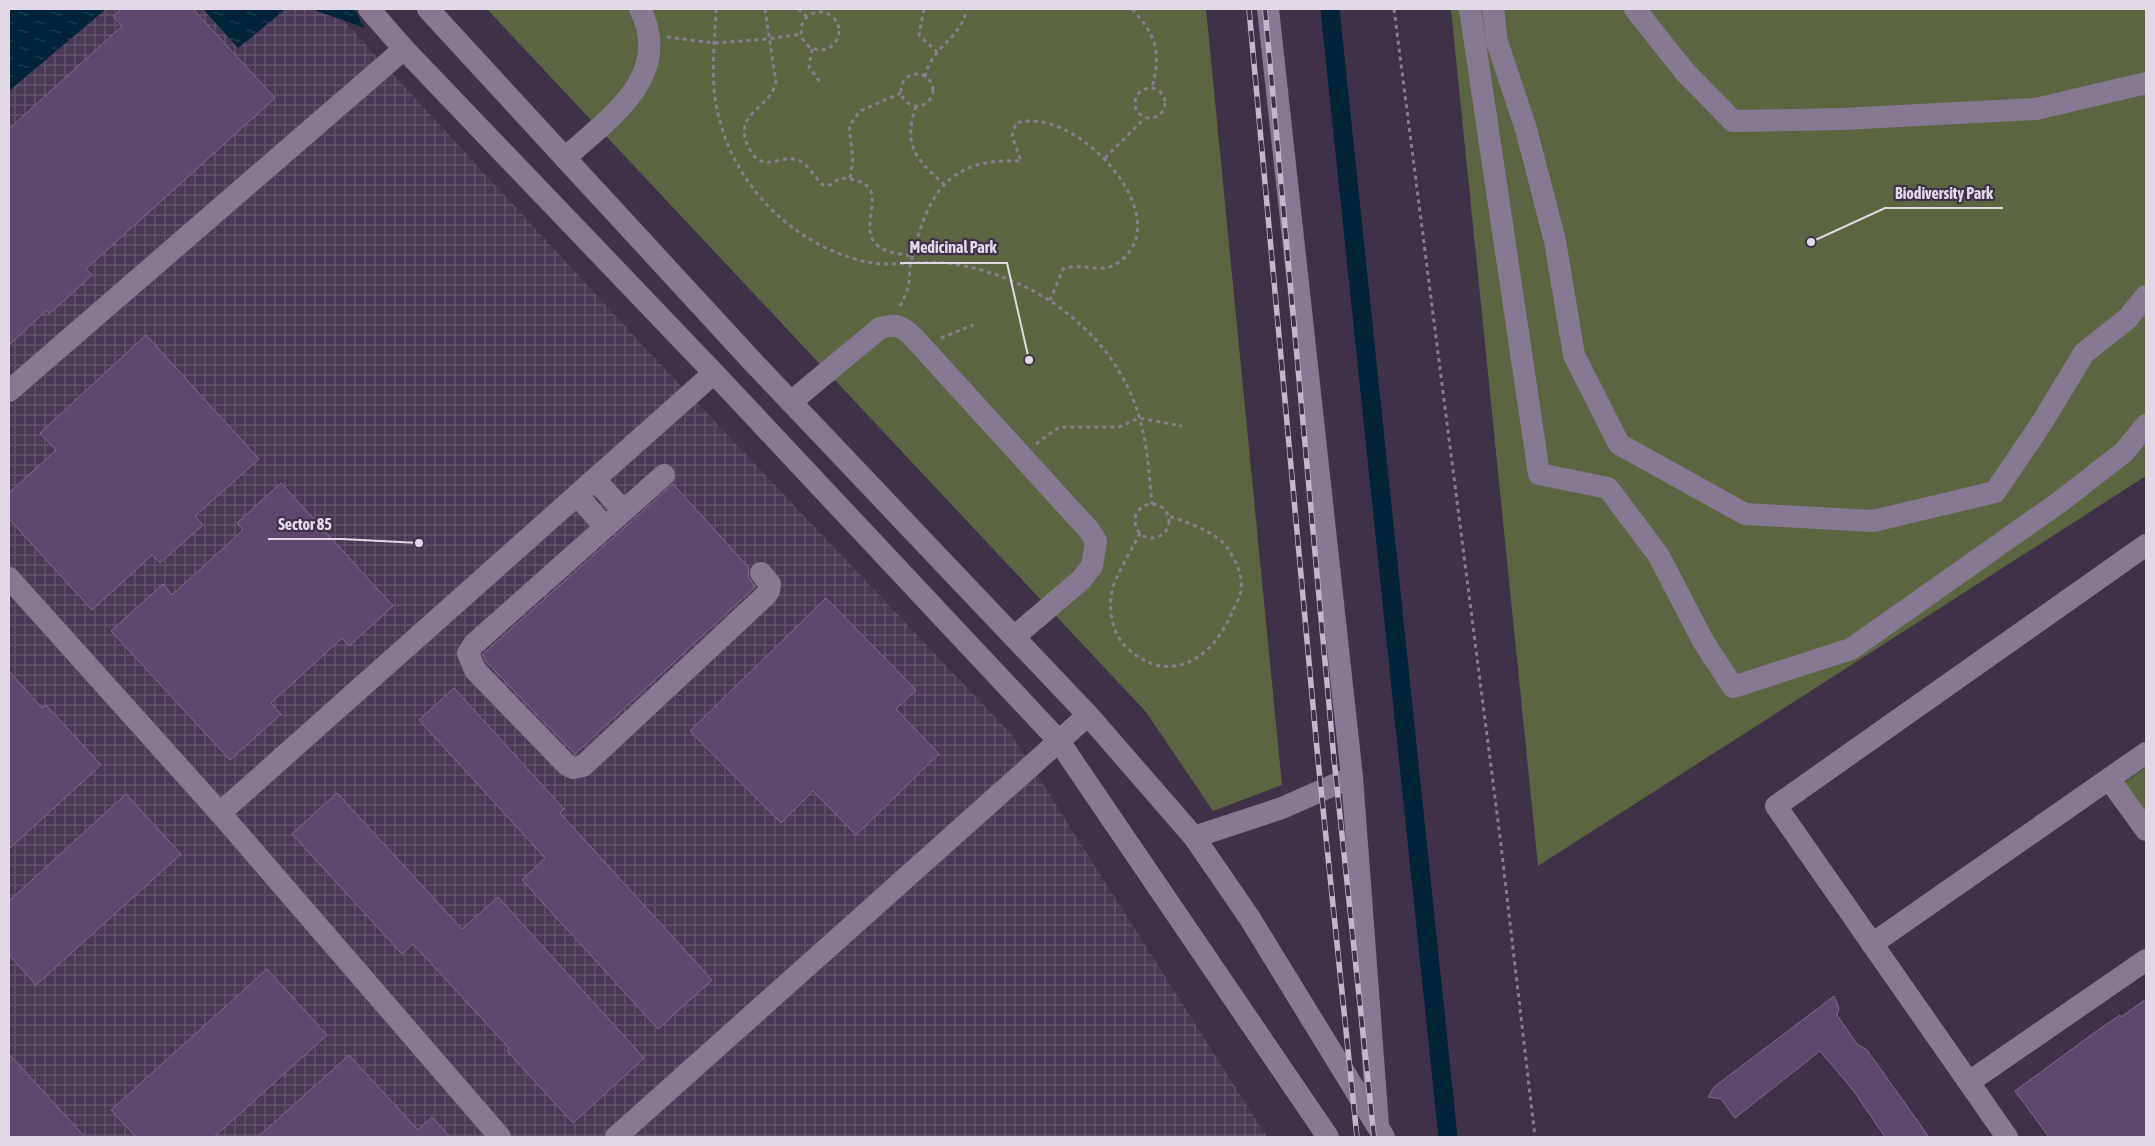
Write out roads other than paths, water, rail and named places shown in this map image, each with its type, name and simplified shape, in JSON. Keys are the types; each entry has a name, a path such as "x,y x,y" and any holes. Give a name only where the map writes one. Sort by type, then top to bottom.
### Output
{"street":[{"path":"369,9 404,49 714,373 1058,740 1328,1137"},
{"path":"428,9 791,402 1088,715 1194,837 1249,917 1381,1133"},
{"path":"565,158 624,104 646,71 651,53 650,35 640,9"},
{"path":"1268,9 1352,777 1381,1133"},
{"path":"1470,9 1539,474 1608,488 1659,556 1703,641 1733,687 1851,650 2061,501 2124,452 2146,425"},
{"path":"1493,9 1497,42 1526,129 1556,241 1574,355 1619,444 1746,514 1873,521 1995,492 2041,424 2084,353 2127,319 2146,296"},
{"path":"1635,9 1685,72 1733,121 1842,119 2036,109 2146,83"},
{"path":"9,392 404,49"},
{"path":"791,402 880,328 892,324 902,326 1090,530 1096,541 1096,552 1092,566 1081,580 1014,638"},
{"path":"220,813 714,373"},
{"path":"664,475 474,644 468,653 475,670 567,765 573,768 583,766 765,596 769,591 770,584 761,573"},
{"path":"595,479 623,511"},
{"path":"577,496 605,527"},
{"path":"2008,1137 1776,806 2146,545"},
{"path":"9,578 220,813 500,1137"},
{"path":"616,1137 1088,715"},
{"path":"1872,944 2146,753"},
{"path":"1194,837 1282,808 1352,777"},
{"path":"2109,779 2146,830"},
{"path":"1969,1082 2146,960"}],"water":[{"path":"9,9 106,9 9,91"},
{"path":"203,9 286,9 238,48"},
{"path":"311,9 354,9 365,28"}],"waterway":[{"path":"1330,9 1448,1137"}],"railway":[{"path":"1249,9 1318,760 1357,1137"},
{"path":"1265,9 1334,759 1374,1137"}],"place":[{"name":"Biodiversity Park","path":"1811,242"},
{"name":"Medicinal Park","path":"1029,360"},
{"name":"Sector 85","path":"419,543"}]}
